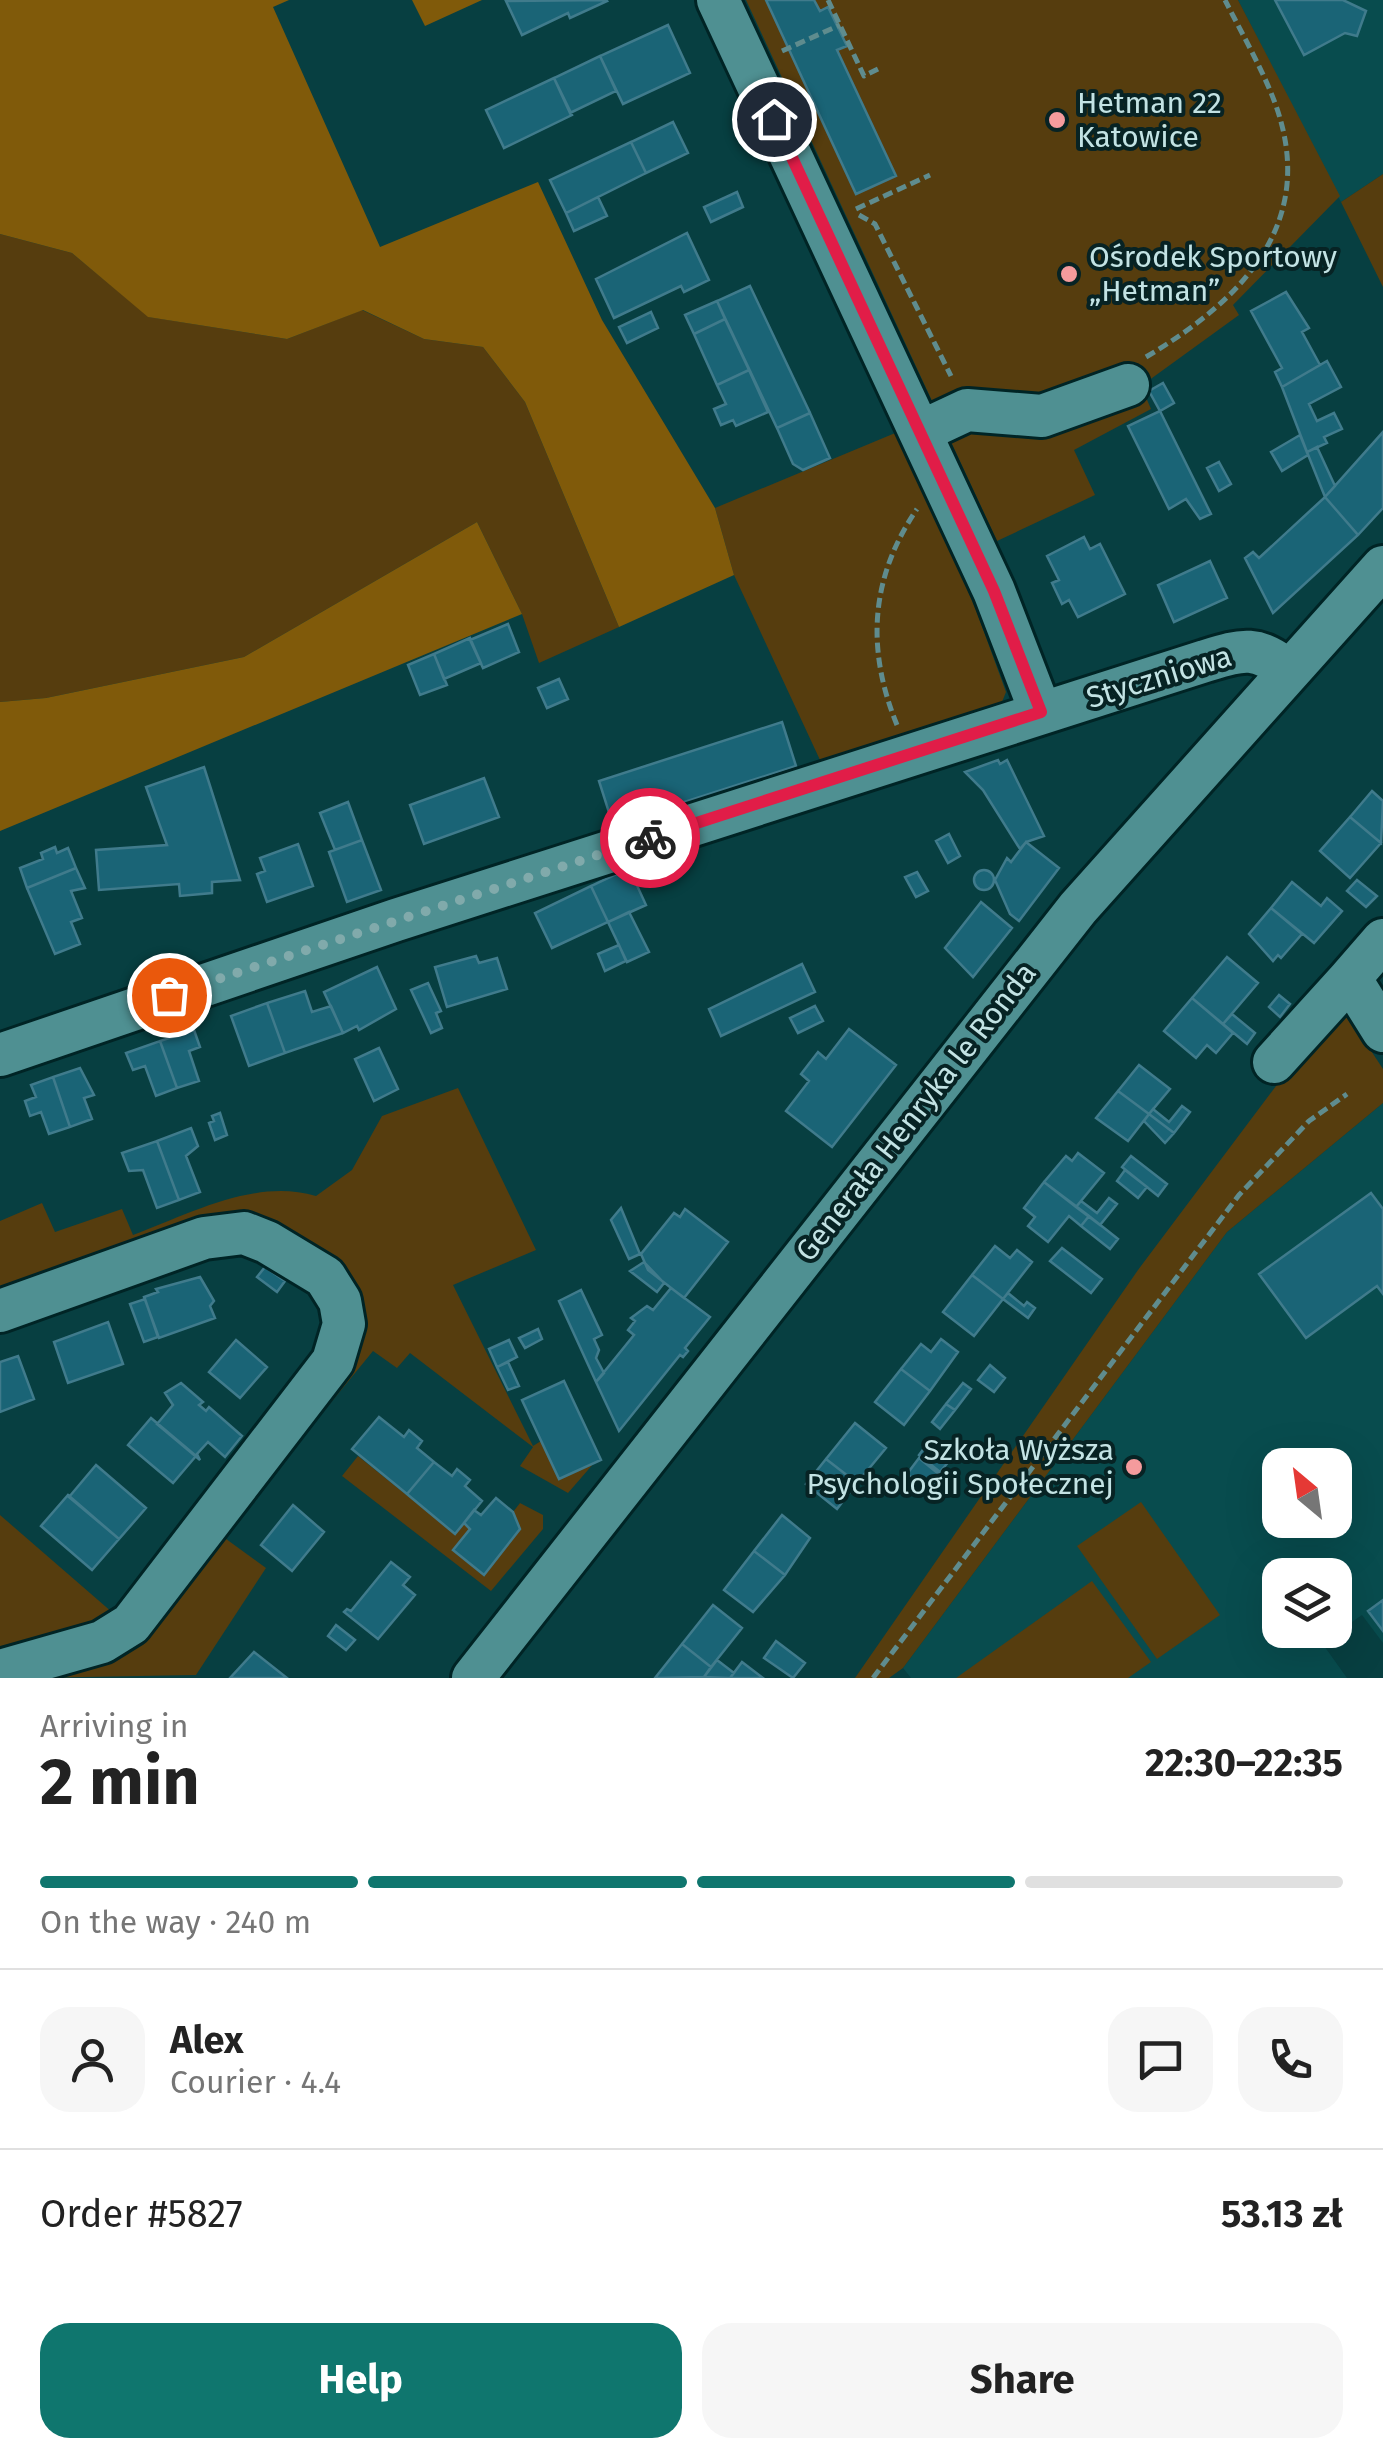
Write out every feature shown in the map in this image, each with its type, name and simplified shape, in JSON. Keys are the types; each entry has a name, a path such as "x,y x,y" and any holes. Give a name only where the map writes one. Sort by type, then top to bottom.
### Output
{"street":[{"path":"718,0 994,591 1041,712"},
{"path":"920,432 968,410 1042,416 1128,385"},
{"name":"Generała Henryka le Ronda","path":"472,1678 1035,960 1383,566"},
{"name":"Styczniowa","path":"0,1055 415,914 1236,652 1267,654 1288,671"},
{"path":"1274,1062 1383,940"},
{"path":"1350,978 1383,1031"},
{"path":"0,1312 204,1238 244,1233 267,1242 324,1278 340,1300 344,1324 333,1361 131,1624 76,1652 0,1671"}],"path":[{"path":"828,0 864,76 878,69"},
{"path":"1128,385 1122,372 1224,300 1262,262 1280,225 1287,184 1281,122 1225,0"},
{"path":"774,34 782,51 840,25"},
{"path":"856,210 930,175"},
{"path":"848,192 859,216 875,224 968,410"},
{"path":"903,740 885,695 875,628 878,591 889,558 920,504"},
{"path":"872,1678 1239,1195 1309,1121 1346,1094"}],"shaded area":[{"path":"0,0 289,0 273,7 380,247 538,182 602,320 715,508 734,575 619,627 525,402 483,347 424,339 363,310 287,339 148,317 72,253 0,234"},
{"path":"412,0 482,0 425,26"},
{"name":"Ośrodek Sportowy „Hetman”","path":"746,0 1238,0 1340,196 1233,305 1239,315 1141,386 1151,409 1074,450 1095,495 997,541"},
{"path":"1238,0 1383,0 1383,174 1341,202"},
{"path":"1383,174 1383,287 1341,202"},
{"path":"0,234 72,253 149,317 287,339 362,310 424,339 483,347 525,402 619,627 539,663 522,614 477,522 244,657 46,698 0,702"},
{"path":"900,431 976,610 1006,692 1002,702 820,760 734,575 715,508"},
{"path":"477,522 522,614 0,831 0,702 46,698 244,657"},
{"path":"1339,1002 1383,1069 1383,1103 1227,1232 903,1668 889,1678 855,1678 1138,1270"},
{"path":"458,1088 536,1250 453,1285 533,1446 541,1441 559,1479 594,1463 568,1493 520,1466 533,1447 410,1353 397,1368 373,1351 222,1536 266,1568 196,1675 27,1678 117,1651 352,1336 284,1238 0,1301 0,1221 42,1203 55,1232 122,1209 133,1235 246,1195 293,1192 316,1196 352,1170 382,1116"},
{"path":"1383,1103 1383,1643 1362,1615 1352,1622 1352,1558 1262,1558 1262,1648 1326,1648 1347,1678 911,1678 903,1668 1227,1232"},
{"path":"358,1456 454,1533 464,1523 470,1529 484,1574 520,1529 513,1512 520,1503 543,1515 543,1529 491,1591 342,1476"},
{"path":"1141,1502 1220,1615 1157,1659 1077,1546"},
{"path":"0,1515 113,1613 106,1625 0,1655"},
{"path":"1092,1581 1151,1662 1128,1678 956,1678"}],"building":[{"path":"766,0 814,0 820,11 828,7 847,46 837,50 896,176 856,194"},
{"path":"1275,0 1343,0 1366,11 1357,36 1345,33 1304,55"},
{"path":"506,1 607,1 570,18 568,13 522,35"},
{"path":"668,25 690,73 623,104 600,56"},
{"path":"600,56 616,91 570,113 554,78"},
{"path":"554,78 572,115 504,148 486,110"},
{"path":"673,122 688,153 646,173 631,142"},
{"path":"631,142 646,173 566,213 550,180"},
{"path":"737,192 743,207 711,222 704,207"},
{"path":"598,197 607,216 574,231 566,213"},
{"path":"687,233 709,280 684,292 681,286 614,318 596,279"},
{"path":"750,286 810,413 777,428 717,301"},
{"path":"1286,292 1309,328 1302,332 1320,365 1282,387 1275,372 1282,368 1251,311"},
{"path":"717,301 725,319 694,334 685,315"},
{"path":"651,312 658,328 627,343 619,327"},
{"path":"725,319 749,370 717,385 694,334"},
{"path":"1327,361 1341,387 1309,404 1317,421 1334,413 1342,429 1324,437 1327,443 1307,452 1282,387"},
{"path":"749,370 768,412 736,426 733,420 721,425 714,409 726,404 717,385"},
{"path":"1163,383 1174,403 1160,411 1149,391"},
{"path":"1160,411 1211,514 1200,519 1186,499 1169,509 1128,426"},
{"path":"810,413 830,458 803,470 793,464 777,428"},
{"path":"1383,432 1383,508 1358,535 1325,497"},
{"path":"1300,435 1308,455 1282,471 1271,452"},
{"path":"1317,447 1335,486 1325,497 1307,452"},
{"path":"1219,462 1231,484 1219,491 1207,468"},
{"path":"1325,497 1358,535 1273,613 1245,558 1253,552 1259,558"},
{"path":"1084,537 1090,549 1100,544 1125,594 1078,617 1069,600 1062,604 1052,583 1059,580 1047,556"},
{"path":"1210,561 1227,598 1174,622 1158,585"},
{"path":"508,624 519,652 483,668 470,640"},
{"path":"470,638 481,663 444,679 434,654"},
{"path":"434,654 447,685 420,695 408,665"},
{"path":"559,679 568,699 547,708 538,688"},
{"path":"782,722 796,766 613,825 599,781"},
{"path":"998,760 1000,764 1007,760 1044,836 1026,842 1020,849 983,790 965,772"},
{"path":"204,767 240,880 212,882 212,893 180,896 179,884 99,890 96,850 167,845 146,787"},
{"path":"484,778 499,817 424,844 410,805"},
{"path":"1372,791 1383,801 1381,843 1350,817"},
{"path":"348,802 362,840 335,850 320,813"},
{"path":"1350,817 1381,843 1350,878 1320,851"},
{"path":"949,834 960,856 948,863 936,841"},
{"path":"362,840 381,890 347,902 329,852"},
{"path":"1026,842 1059,868 1019,921 1010,914 995,880 1007,858 1011,862"},
{"path":"298,844 313,886 267,902 257,874 265,871 260,858"},
{"path":"55,847 57,853 68,848 76,868 27,888 20,868 43,859 41,853"},
{"path":"76,868 85,888 71,891 82,918 71,922 80,944 55,954 27,888"},
{"path":"629,868 646,905 608,922 591,886"},
{"path":"980,870 988,870 994,880 988,890 980,890 974,884 974,876"},
{"path":"917,872 928,891 916,897 905,877"},
{"path":"1357,880 1377,896 1366,907 1347,891"},
{"path":"1292,882 1321,906 1327,898 1342,911 1314,943 1271,908"},
{"path":"591,886 608,922 552,948 535,913"},
{"path":"981,902 1012,928 973,977 945,948"},
{"path":"1271,908 1302,934 1281,958 1278,955 1273,961 1249,934"},
{"path":"629,912 649,952 627,962 608,922"},
{"path":"619,945 626,961 605,971 598,954"},
{"path":"476,956 479,963 497,958 507,989 447,1007 435,967"},
{"path":"1227,957 1258,983 1223,1024 1192,998"},
{"path":"802,964 815,992 721,1036 709,1009"},
{"path":"377,967 396,1009 359,1030 357,1026 343,1033 324,992"},
{"path":"428,983 441,1011 436,1013 442,1028 431,1033 411,990"},
{"path":"305,991 312,1012 331,1006 343,1033 285,1053 267,1003"},
{"path":"1279,995 1290,1004 1280,1017 1269,1007"},
{"path":"1192,998 1233,1033 1216,1053 1207,1045 1196,1058 1164,1031"},
{"path":"267,1003 285,1053 249,1066 231,1016"},
{"path":"815,1006 823,1021 798,1033 790,1018"},
{"path":"1232,1014 1255,1033 1247,1044 1223,1024"},
{"path":"849,1029 896,1065 832,1147 786,1111 809,1081 801,1074 818,1052 826,1059"},
{"path":"194,1030 200,1047 189,1051 199,1081 177,1088 160,1041"},
{"path":"160,1041 177,1088 156,1096 145,1066 133,1070 126,1053"},
{"path":"379,1048 398,1089 374,1101 355,1059"},
{"path":"1139,1065 1170,1089 1149,1114 1118,1091"},
{"path":"80,1068 94,1095 84,1098 92,1119 70,1127 53,1077"},
{"path":"53,1077 70,1127 49,1134 41,1112 30,1116 25,1101 36,1097 31,1085"},
{"path":"1118,1091 1149,1114 1128,1141 1096,1118"},
{"path":"1182,1106 1190,1112 1174,1133 1149,1114 1153,1109 1169,1122"},
{"path":"220,1113 227,1135 215,1140 209,1123 214,1121 212,1116"},
{"path":"1149,1114 1174,1133 1165,1143 1144,1121"},
{"path":"191,1128 198,1146 186,1156 200,1192 179,1200 157,1141"},
{"path":"157,1141 179,1200 157,1208 143,1170 129,1171 122,1153"},
{"path":"1078,1153 1104,1173 1076,1207 1044,1182 1066,1156 1072,1161"},
{"path":"1131,1156 1167,1184 1158,1196 1122,1167"},
{"path":"1125,1170 1147,1187 1138,1198 1117,1181"},
{"path":"1044,1182 1089,1216 1081,1226 1069,1216 1048,1242 1028,1226 1035,1217 1024,1208"},
{"path":"1371,1193 1383,1209 1383,1294 1377,1286 1306,1338 1259,1274"},
{"path":"1109,1198 1117,1204 1100,1225 1076,1207 1081,1201 1097,1213"},
{"path":"621,1208 640,1254 629,1259 611,1220"},
{"path":"685,1209 728,1242 684,1298 648,1270 641,1254 674,1213 680,1217"},
{"path":"1089,1216 1118,1239 1110,1249 1081,1226"},
{"path":"995,1246 1010,1258 1017,1250 1032,1262 1003,1299 972,1275"},
{"path":"1062,1248 1102,1279 1091,1293 1050,1261"},
{"path":"644,1262 664,1283 657,1292 630,1271"},
{"path":"265,1267 285,1281 277,1292 257,1277"},
{"path":"972,1275 1003,1299 974,1336 943,1312"},
{"path":"200,1277 214,1301 210,1306 215,1318 159,1338 144,1297 158,1292 156,1289"},
{"path":"671,1288 710,1317 685,1348 688,1351 683,1357 680,1355 619,1431 596,1382 634,1335 628,1330 635,1321 631,1318 647,1306 653,1310"},
{"path":"581,1290 602,1335 594,1339 599,1350 596,1358 604,1373 596,1382 559,1301"},
{"path":"1008,1293 1024,1306 1027,1302 1035,1308 1028,1318 1003,1299"},
{"path":"145,1299 158,1337 144,1342 130,1304"},
{"path":"108,1322 123,1364 68,1383 54,1342"},
{"path":"538,1329 542,1339 525,1348 519,1338"},
{"path":"941,1339 958,1352 930,1391 901,1369 921,1344 931,1352"},
{"path":"236,1340 267,1367 240,1398 209,1372"},
{"path":"509,1340 517,1357 497,1367 489,1349"},
{"path":"18,1356 34,1399 0,1412 0,1362"},
{"path":"508,1362 519,1386 508,1390 497,1367"},
{"path":"990,1365 1005,1378 994,1392 978,1380"},
{"path":"901,1369 930,1391 904,1425 875,1402"},
{"path":"564,1381 601,1460 559,1479 522,1400"},
{"path":"181,1383 203,1402 199,1405 206,1411 209,1407 242,1436 225,1457 208,1442 197,1454 200,1460 157,1424 173,1405 165,1393"},
{"path":"963,1383 971,1389 955,1410 946,1404"},
{"path":"946,1404 955,1410 940,1429 932,1422"},
{"path":"379,1417 404,1437 409,1430 422,1441 417,1448 434,1462 407,1494 352,1449"},
{"path":"151,1418 196,1456 173,1483 128,1445"},
{"path":"855,1423 886,1448 857,1483 826,1459"},
{"path":"928,1443 950,1460 940,1472 919,1455"},
{"path":"919,1458 946,1480 934,1495 907,1474"},
{"path":"826,1459 857,1483 837,1509 806,1484"},
{"path":"434,1462 452,1476 457,1469 470,1480 465,1486 482,1501 455,1534 407,1494"},
{"path":"96,1465 146,1508 119,1539 69,1497"},
{"path":"68,1495 119,1539 92,1570 41,1526"},
{"path":"496,1498 513,1512 520,1529 484,1575 453,1550 470,1529 464,1523 474,1510 481,1515"},
{"path":"293,1505 324,1532 292,1571 261,1545"},
{"path":"782,1515 810,1538 785,1575 754,1551"},
{"path":"754,1551 785,1575 753,1612 724,1590"},
{"path":"391,1562 410,1577 403,1585 415,1595 378,1639 344,1612 351,1611"},
{"path":"1383,1600 1383,1631 1368,1611"},
{"path":"713,1605 742,1628 711,1667 682,1644"},
{"path":"336,1625 355,1640 346,1650 328,1636"},
{"path":"776,1641 805,1663 793,1678 764,1658"},
{"path":"682,1644 711,1667 704,1677 655,1678"},
{"path":"254,1652 287,1678 230,1678"},
{"path":"717,1660 734,1673 730,1678 704,1677"},
{"path":"742,1662 763,1678 730,1678"}],"way so far":[{"path":"169,995 650,838"}],"place":[{"name":"Hetman 22 Katowice","path":"1057,120"},
{"name":"Ośrodek Sportowy „Hetman”","path":"1069,274"},
{"name":"Szkoła Wyższa Psychologii Społecznej","path":"1134,1467"}],"route":[{"path":"650,838 1041,712 994,591 774,119"}]}
